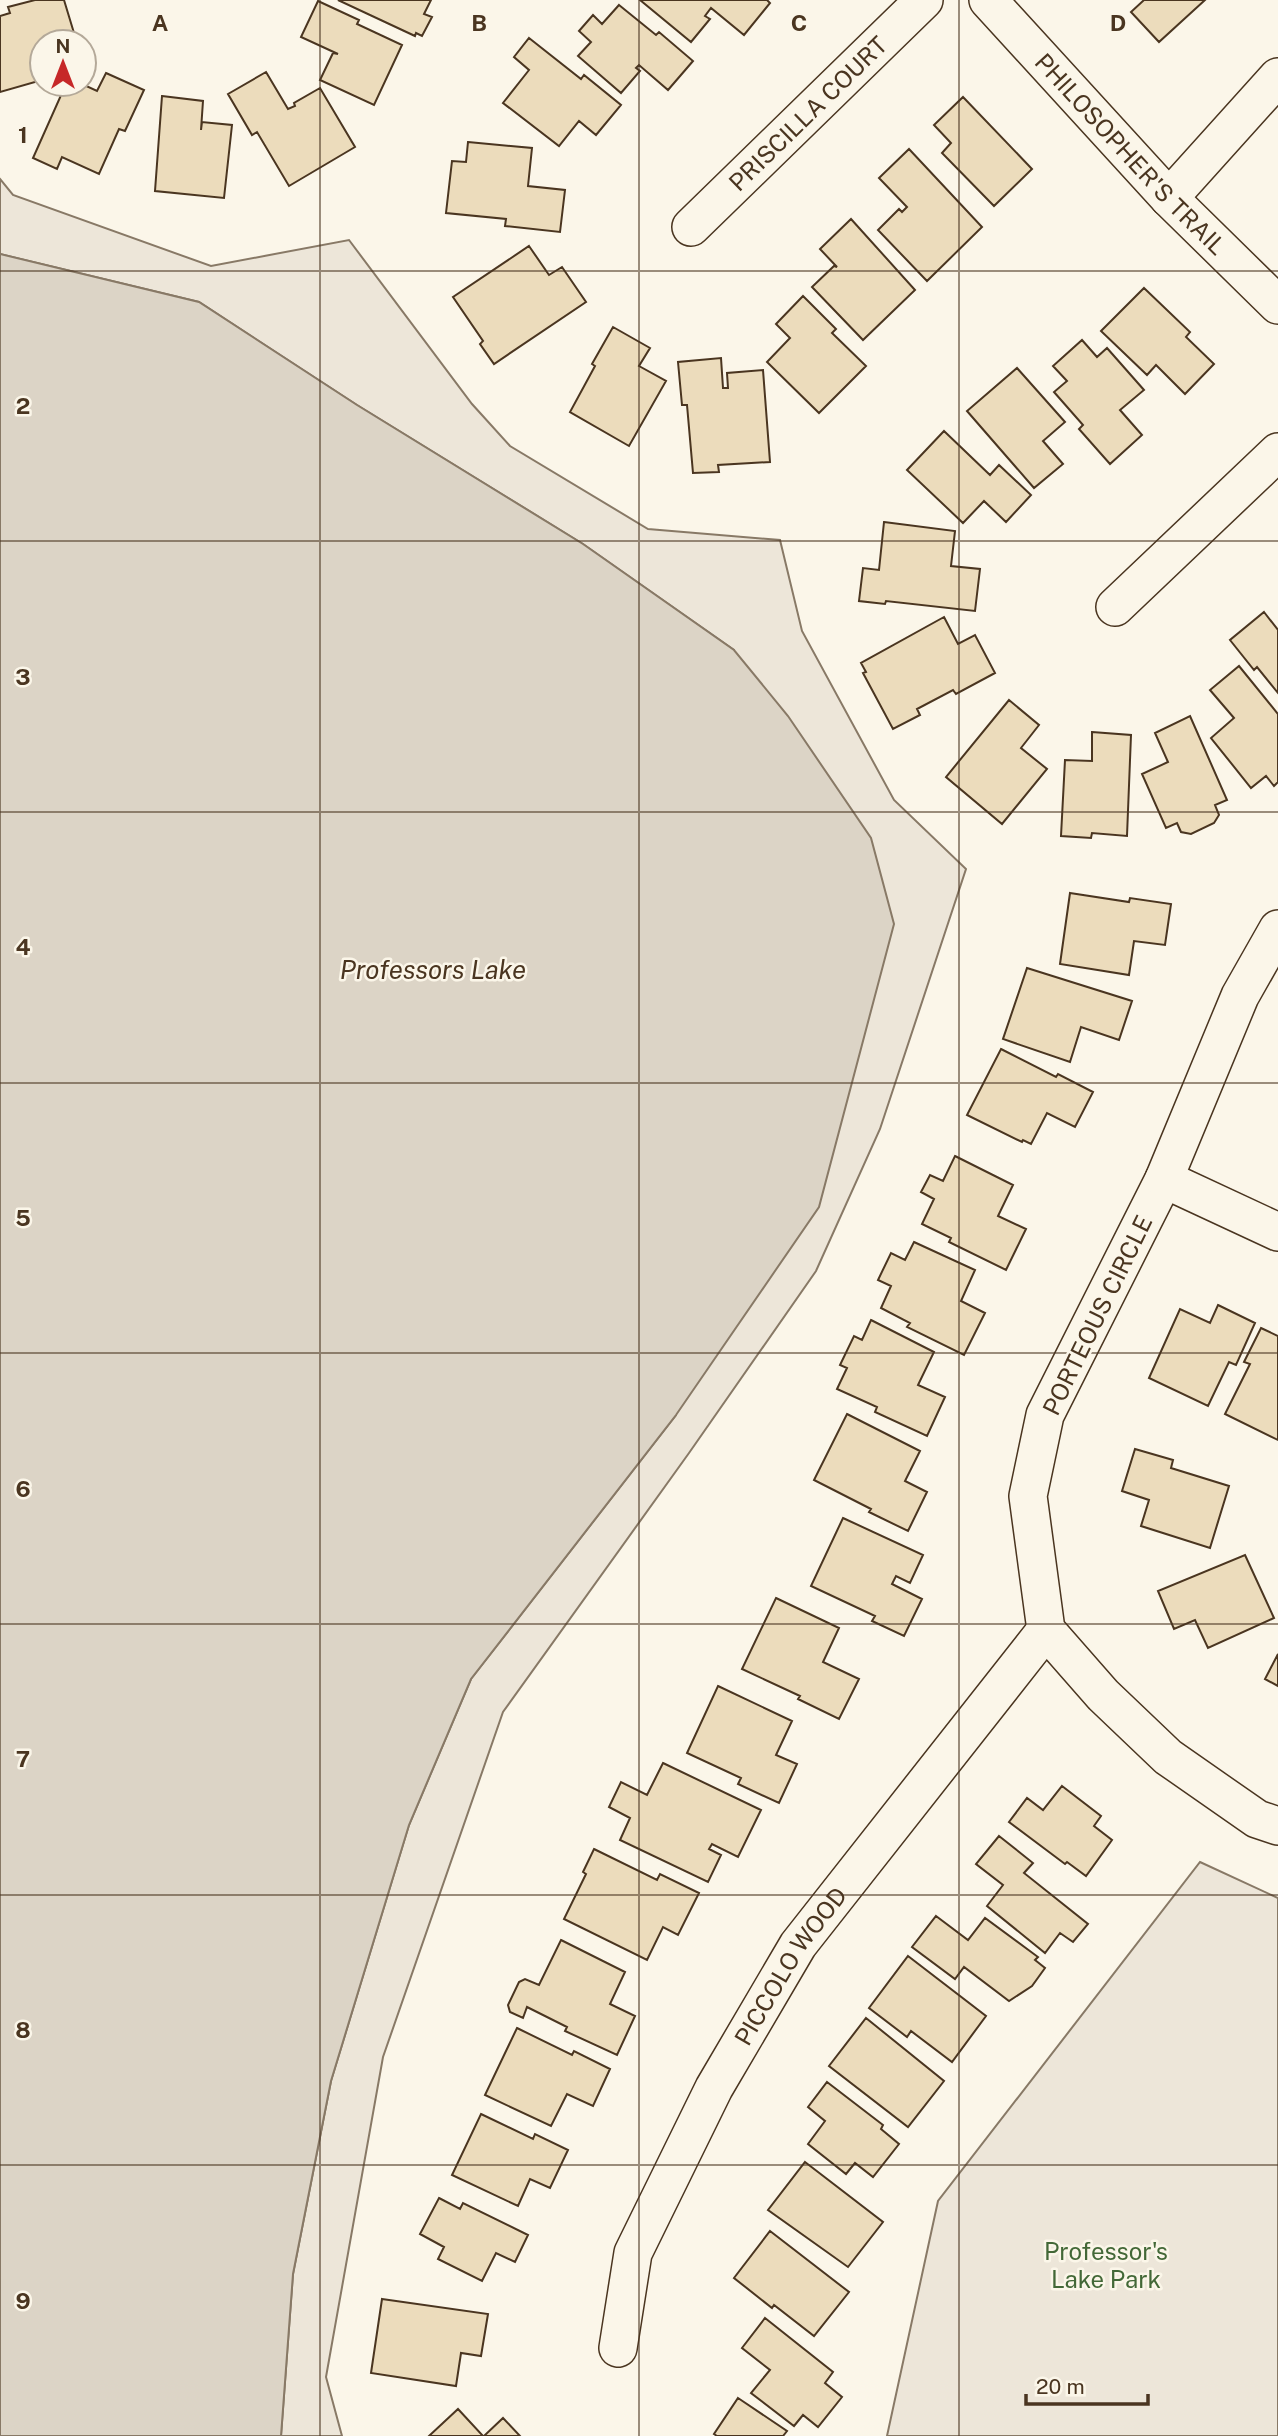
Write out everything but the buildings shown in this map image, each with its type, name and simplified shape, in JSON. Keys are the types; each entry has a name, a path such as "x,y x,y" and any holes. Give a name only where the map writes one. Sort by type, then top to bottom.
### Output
{"street":[{"name":"PRISCILLA COURT","path":"691,227 924,0"},
{"name":"PHILOSOPHER'S TRAIL","path":"988,0 1170,198 1278,305"},
{"path":"1170,198 1278,77"},
{"path":"1115,607 1278,452"},
{"name":"PORTEOUS CIRCLE","path":"1046,1630 1028,1496 1045,1415 1164,1179 1240,996 1278,929"},
{"path":"1164,1179 1278,1232"},
{"path":"1046,1630 1103,1695 1168,1757 1257,1819 1278,1826"},
{"name":"PICCOLO WOOD","path":"618,2348 633,2253 714,2088 798,1945 1046,1630"}],"green space":[{"path":"0,179 13,195 211,266 349,240 472,404 510,446 648,529 780,540 802,631 894,800 966,869 880,1129 816,1271 503,1712 383,2057 326,2377 342,2436 281,2436 293,2274 331,2081 409,1825 471,1679 676,1415 734,650 583,544 357,405 199,302 0,254"},
{"name":"Professor's Lake Park","path":"1200,1862 1278,1898 1278,2436 887,2436 938,2201"}],"water":[{"name":"Professors Lake","path":"0,254 199,302 357,405 583,544 734,650 788,716 871,838 894,924 819,1207 676,1415 471,1679 409,1825 331,2081 293,2274 281,2436 0,2436"}]}
